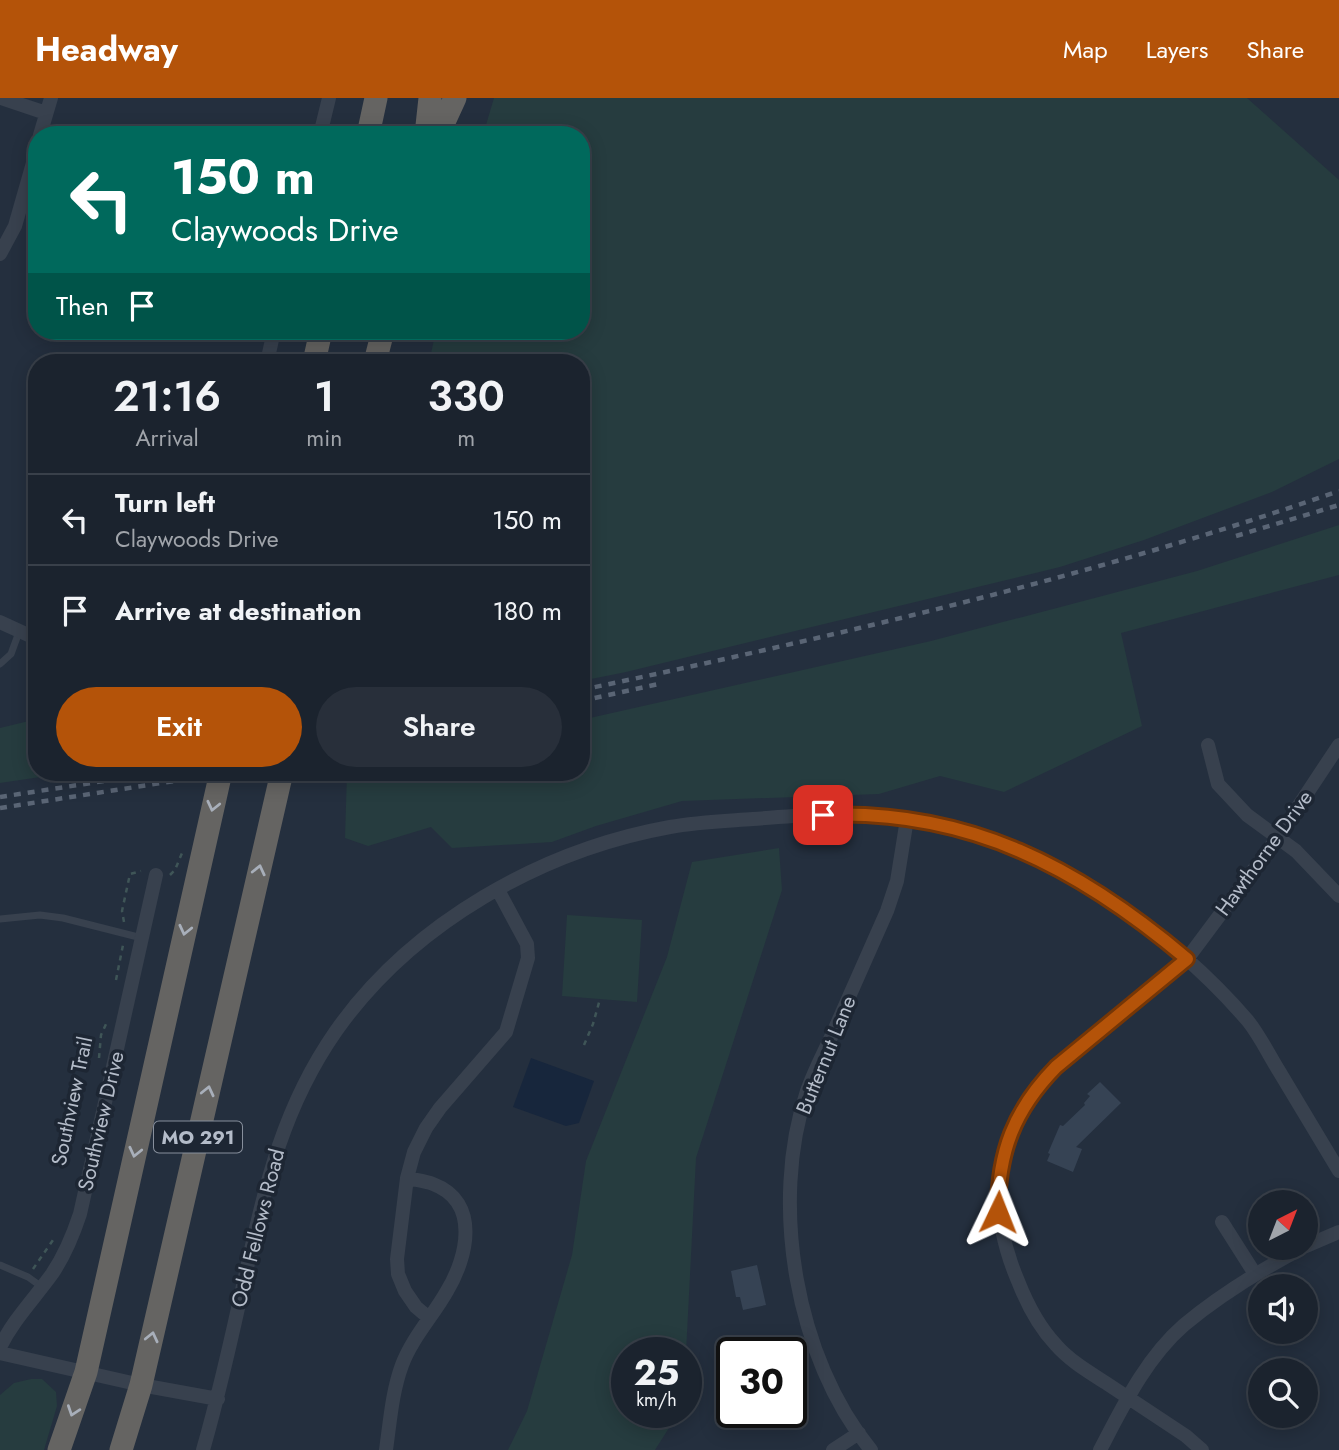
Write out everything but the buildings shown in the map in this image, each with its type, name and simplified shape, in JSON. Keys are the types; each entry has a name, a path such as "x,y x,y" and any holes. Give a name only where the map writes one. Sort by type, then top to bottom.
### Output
{"highway":[{"path":"370,126 376,98"},
{"path":"427,126 430,98"},
{"path":"442,126 455,98"},
{"name":"MO 291","path":"60,1450 86,1372 219,781"},
{"name":"MO 291","path":"121,1450 141,1385 280,781"}],"street":[{"path":"1,98 46,113"},
{"path":"42,126 51,98"},
{"path":"322,126 329,98"},
{"path":"0,254 15,226 28,180"},
{"path":"0,622 28,636"},
{"name":"Hawthorne Drive","path":"1202,1450 1186,1436 1074,1362 1055,1345 1037,1320 1007,1255 998,1212 1001,1165 1015,1121 1041,1082 1187,959 1278,837 1339,745"},
{"path":"1208,746 1218,784 1247,815 1296,850 1339,896"},
{"name":"Odd Fellows Road","path":"203,1450 218,1399 262,1201 281,1136 305,1081 346,1019 375,984 417,945 463,911 498,890 563,858 617,839 673,826 845,814 907,819 986,837 1049,863 1103,894 1156,933 1187,959 1251,1024 1339,1171"},
{"name":"Butternut Lane","path":"871,1450 841,1404 822,1366 806,1319 795,1271 791,1180 797,1132 807,1091 887,911 899,871 907,819"},
{"name":"Southview Drive","path":"0,1346 66,1250 80,1214 156,875"},
{"path":"429,1318 416,1307 398,1274 397,1259 407,1178 414,1152 433,1118 506,1032 528,958 527,944 498,890"},
{"path":"386,1450 402,1365 448,1290 466,1241 467,1227 462,1211 446,1191 407,1178"},
{"path":"1222,1222 1255,1274 1280,1260"},
{"path":"1318,1241 1339,1232"},
{"path":"1100,1450 1128,1398 1159,1352 1184,1325 1248,1279"},
{"path":"0,1353 141,1385 218,1399"},
{"path":"833,1450 859,1433"}],"lane":[{"path":"0,664 11,654 19,632"},
{"path":"0,919 40,915 63,918 142,939"},
{"path":"0,1265 28,1277 42,1287"}],"path":[{"path":"115,984 125,934 122,911 130,874 144,870 156,875 170,875 183,852"},
{"path":"584,1045 600,999"},
{"name":"Southview Trail","path":"99,1061 101,1035 108,1021"},
{"path":"28,1277 59,1230"}],"green space":[{"path":"494,98 1247,98 1339,180 1339,459 1272,492 1144,540 1060,567 590,679 590,354 431,354 434,340 590,340 590,126 486,126"},
{"path":"1339,525 1339,575 1121,633 1142,726 1004,792 940,776 879,794 682,801 552,842 452,848 431,827 368,846 345,838 347,781 590,781 590,718 931,641 1197,571"},
{"path":"28,721 28,779 0,783 0,728"},
{"path":"779,848 782,890 696,1158 687,1337 611,1337 611,1428 669,1428 655,1450 508,1450 527,1411 572,1255 586,1161 667,957 692,862"},
{"path":"567,915 642,920 637,1002 562,996"},
{"path":"42,1379 56,1392 57,1406 44,1450 0,1450 0,1395 14,1383"}],"water":[{"path":"531,1058 594,1081 579,1123 566,1126 513,1107"}],"railway":[{"path":"590,688 868,626 1058,578 1246,522 1339,491"},
{"path":"1236,536 1339,505"},
{"path":"590,699 663,683"},
{"path":"0,797 104,781"},
{"path":"0,808 174,781"}],"route":[{"path":"823,815 907,819 986,837 1049,863 1103,894 1187,959 1041,1082 1015,1121 1006,1144 998,1187 998,1212"}]}
